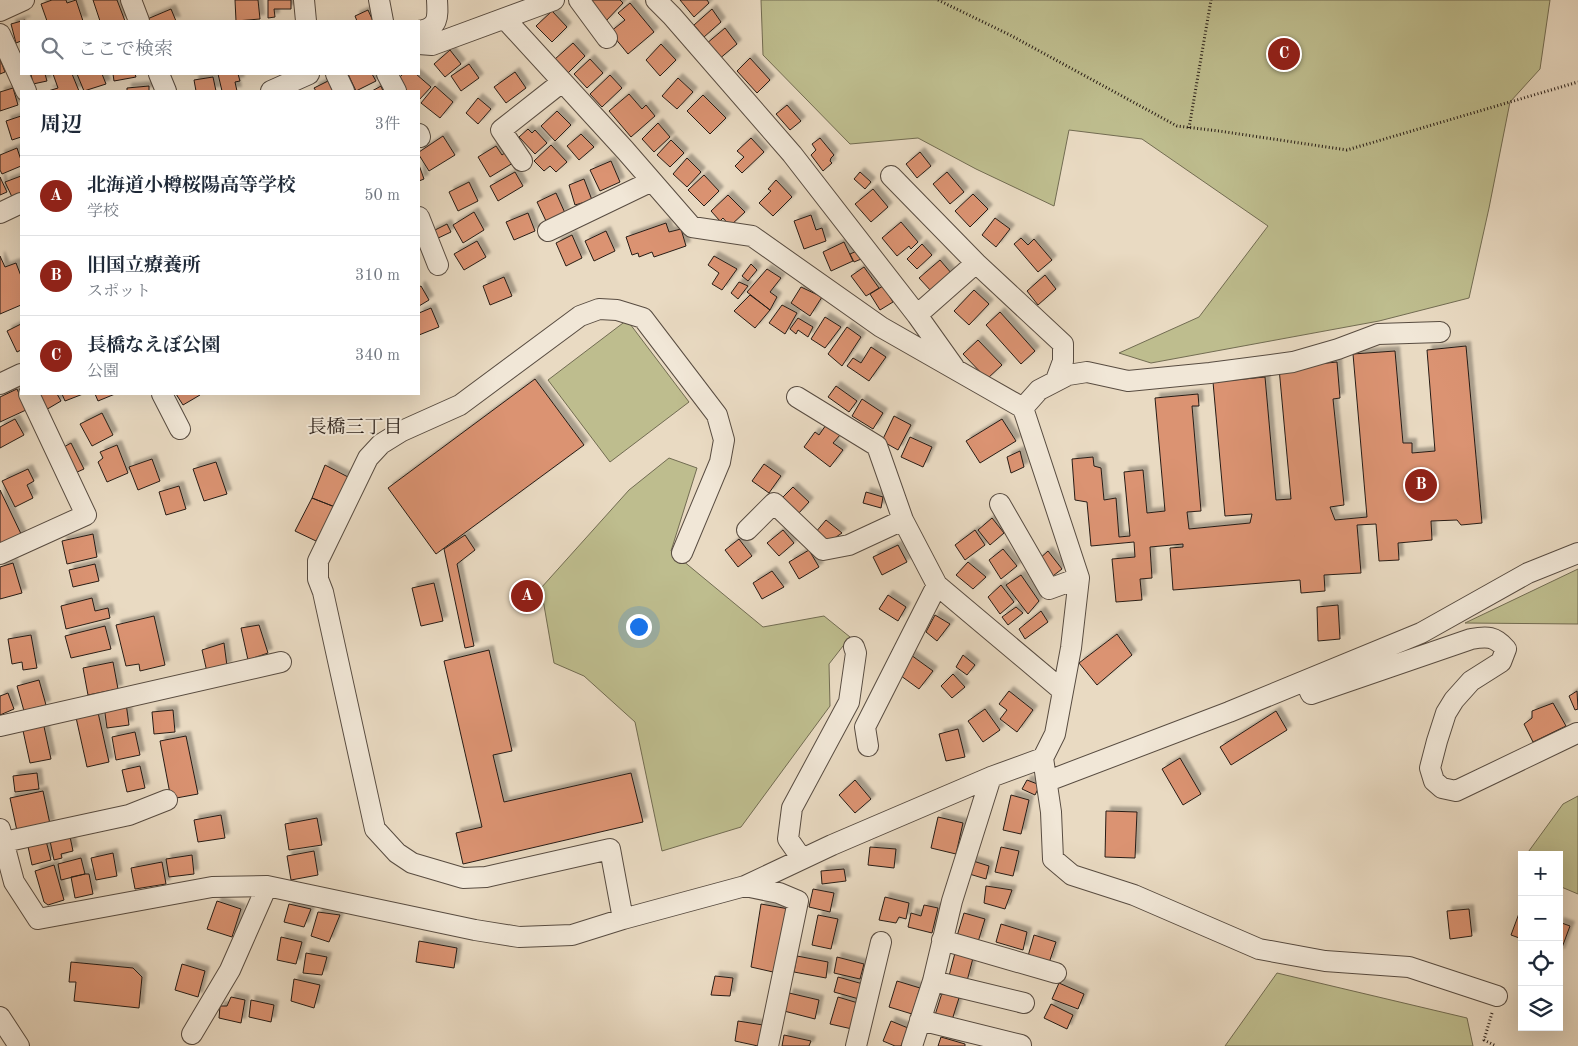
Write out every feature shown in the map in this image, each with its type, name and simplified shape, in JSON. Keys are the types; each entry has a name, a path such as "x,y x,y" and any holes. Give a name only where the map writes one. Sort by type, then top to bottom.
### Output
{"street":[{"path":"0,11 24,0"},
{"path":"130,0 139,20"},
{"path":"304,0 306,20"},
{"path":"379,0 383,20"},
{"path":"420,31 432,28 437,20 438,0"},
{"path":"420,44 432,45 554,0"},
{"path":"579,0 607,38"},
{"path":"656,0 792,154 917,315 958,372"},
{"path":"505,19 692,227 752,236 881,327 1023,408 1079,578 1071,648 1056,734 1043,758 1048,781 1051,812 1052,859 1072,875 1134,895 1259,949 1325,961 1409,967 1497,996"},
{"path":"0,34 26,90"},
{"path":"159,75 166,90"},
{"path":"273,90 307,75"},
{"path":"336,75 344,90"},
{"path":"388,75 395,90"},
{"path":"522,161 501,130 562,82"},
{"path":"891,176 976,263 1063,344 1062,361 1056,380"},
{"path":"548,231 652,181"},
{"path":"0,213 20,203"},
{"path":"420,220 438,265"},
{"path":"917,315 976,263"},
{"path":"623,919 610,849 486,877 463,878 412,863 397,853 375,829 323,592 318,579 318,561 368,458 381,444 402,431 460,405 580,316 599,309 617,310 643,318 717,415 724,440 720,462 682,553"},
{"path":"1023,408 1039,390 1068,375 1087,372 1128,381 1220,372 1293,362 1338,349 1378,334 1440,332"},
{"path":"0,384 20,376"},
{"path":"0,554 86,516 29,395"},
{"path":"163,395 180,429"},
{"path":"797,397 877,446 903,520 937,585 1064,691"},
{"path":"747,530 774,503 823,550 849,545 903,520"},
{"path":"1000,504 1049,589 1079,578"},
{"path":"1048,781 1229,712 1421,633 1528,572 1578,553"},
{"path":"868,746 865,726 937,585"},
{"path":"1305,680 1311,694 1471,639 1486,637 1499,641 1506,650 1501,662 1471,681 1454,700 1446,713 1437,741 1430,768 1434,781 1442,788 1456,791 1577,733"},
{"path":"802,859 788,839 792,808 849,702 856,653 854,647"},
{"path":"0,726 281,662"},
{"path":"167,800 129,815 2,836 14,882 38,919 212,887 267,886 475,930 519,937 572,935 745,886 802,859 991,777 1043,758"},
{"path":"912,1046 933,981 952,900 991,777"},
{"path":"192,1034 230,970 267,886"},
{"path":"745,886 779,893 798,901 768,1046"},
{"path":"942,940 1056,973"},
{"path":"856,1046 881,942"},
{"path":"933,981 1024,1004"},
{"path":"0,1019 19,1046"},
{"path":"920,1020 1021,1045"}],"path":[{"path":"938,0 1010,35 1178,126 1347,150 1578,82"},
{"path":"1189,128 1211,0"},
{"path":"1496,1046 1484,1040 1497,996"}],"shaded area":[{"path":"761,0 1550,0 1540,69 1510,102 1469,298 1379,321 1151,363 1119,353 1199,317 1268,226 1142,139 1069,130 1054,206 976,169 918,138 850,144 763,55"},
{"path":"627,320 689,402 610,462 548,380"},
{"path":"669,458 697,468 671,551 763,627 824,616 850,637 829,664 830,706 741,827 662,851 635,722 584,676 554,663 541,588 629,490"},
{"path":"1578,569 1578,624 1465,623"},
{"path":"1578,796 1578,894 1563,888 1563,851 1529,851 1563,804"},
{"path":"1277,973 1467,1018 1473,1046 1225,1046"}],"building":[{"path":"52,0 66,0 67,3 76,0 83,20 47,20 41,4"},
{"path":"93,0 117,0 125,20 100,20"},
{"path":"235,0 258,0 260,19 236,20"},
{"path":"268,0 291,0 291,9 274,9 275,17 268,18"},
{"path":"587,0 620,0 623,3 605,22"},
{"path":"680,0 707,0 709,3 694,17"},
{"path":"630,3 654,32 628,54 610,32 625,20 618,13"},
{"path":"171,9 176,20 145,20"},
{"path":"712,9 721,22 704,37 694,25"},
{"path":"368,10 373,20 357,20 355,16"},
{"path":"552,11 567,27 552,42 536,26"},
{"path":"20,21 20,41 16,43 11,24"},
{"path":"725,28 737,44 718,60 706,44"},
{"path":"573,43 585,56 568,73 555,59"},
{"path":"661,44 676,60 660,76 646,60"},
{"path":"450,50 461,64 445,77 434,64"},
{"path":"750,58 770,80 757,93 737,71"},
{"path":"0,59 5,72 0,74"},
{"path":"590,59 603,73 587,88 574,74"},
{"path":"469,64 479,78 461,91 451,76"},
{"path":"515,72 526,88 506,103 494,87"},
{"path":"31,75 45,75 47,81 33,84"},
{"path":"53,75 72,75 79,90 51,90 58,88"},
{"path":"77,75 102,75 106,84 84,90"},
{"path":"113,75 135,75 136,77 114,81"},
{"path":"218,75 238,75 240,81 235,82 237,90 222,90"},
{"path":"348,75 373,75 376,81 356,90"},
{"path":"402,75 417,75 431,87 420,99 420,90 407,90 396,81"},
{"path":"610,75 622,88 602,107 590,94"},
{"path":"213,77 216,90 196,90 194,80"},
{"path":"678,78 693,92 677,109 662,96"},
{"path":"332,79 337,90 315,90 314,88"},
{"path":"149,86 149,90 127,90 127,88"},
{"path":"381,86 383,90 374,90"},
{"path":"435,86 453,102 440,118 421,103"},
{"path":"13,88 18,105 0,111 0,92"},
{"path":"629,94 642,109 646,105 655,116 631,137 609,111"},
{"path":"703,95 726,118 710,134 687,111"},
{"path":"478,98 491,109 478,124 466,113"},
{"path":"787,105 801,121 790,130 776,114"},
{"path":"557,111 571,125 555,141 541,126"},
{"path":"20,116 20,137 12,140 6,121"},
{"path":"658,123 670,137 654,152 642,139"},
{"path":"528,129 532,133 535,130 547,143 535,154 519,137"},
{"path":"581,134 594,147 579,160 567,146"},
{"path":"443,136 455,155 429,171 420,157 420,151"},
{"path":"751,138 764,152 742,173 735,166 744,157 737,151"},
{"path":"820,138 834,155 830,161 832,163 823,171 811,155 816,150 812,144"},
{"path":"671,140 684,153 670,167 657,155"},
{"path":"551,145 567,162 556,172 550,166 544,171 534,161"},
{"path":"496,146 502,155 506,152 513,163 490,177 478,157"},
{"path":"17,148 20,157 20,166 2,174 0,170 0,155"},
{"path":"920,152 931,166 917,178 906,164"},
{"path":"687,158 701,172 687,187 673,174"},
{"path":"611,161 620,182 600,191 590,170"},
{"path":"420,168 424,179 420,181"},
{"path":"515,172 523,186 498,201 490,186"},
{"path":"860,172 871,182 865,189 854,179"},
{"path":"947,172 964,192 950,204 933,184"},
{"path":"704,175 719,191 704,206 688,190"},
{"path":"20,176 20,193 12,197 5,182"},
{"path":"0,177 7,192 0,195"},
{"path":"584,179 592,200 575,205 569,185"},
{"path":"776,180 792,197 773,216 759,203 771,191 768,189"},
{"path":"469,182 478,201 458,211 449,192"},
{"path":"873,189 888,207 871,222 855,204"},
{"path":"556,193 565,213 546,221 537,202"},
{"path":"973,194 988,209 970,227 955,211"},
{"path":"728,195 745,212 730,226 723,218 720,221 711,211"},
{"path":"474,212 484,230 463,243 453,225"},
{"path":"528,213 535,231 514,240 506,222"},
{"path":"811,215 816,230 822,228 826,241 804,249 794,221"},
{"path":"995,218 1010,229 996,247 982,235"},
{"path":"901,222 918,242 911,249 909,246 897,256 882,238"},
{"path":"666,223 669,232 681,229 686,246 654,257 652,252 639,257 638,253 632,255 626,237"},
{"path":"447,224 451,232 434,240 431,232"},
{"path":"606,231 615,251 594,261 585,241"},
{"path":"572,235 582,258 566,266 556,243"},
{"path":"1021,238 1028,245 1034,239 1052,260 1038,272 1014,244"},
{"path":"477,241 486,257 464,270 454,254"},
{"path":"844,242 853,261 831,271 823,252"},
{"path":"922,244 932,255 917,269 907,259"},
{"path":"859,250 866,257 854,262 850,254"},
{"path":"0,256 5,267 16,263 20,273 20,305 0,314"},
{"path":"714,256 737,269 722,290 712,284 719,273 708,265"},
{"path":"940,260 952,274 932,292 919,278"},
{"path":"751,264 757,270 748,281 742,276"},
{"path":"864,267 879,288 866,296 851,276"},
{"path":"767,269 781,278 770,292 777,297 770,310 747,292"},
{"path":"1045,275 1056,289 1038,305 1027,291"},
{"path":"504,277 512,296 490,305 483,286"},
{"path":"739,282 748,286 738,299 731,293"},
{"path":"420,286 429,300 420,305"},
{"path":"883,286 893,302 880,310 870,294"},
{"path":"801,287 822,297 810,316 791,303"},
{"path":"974,290 989,304 969,325 954,311"},
{"path":"750,295 770,310 755,328 734,311"},
{"path":"782,305 797,313 785,334 769,323"},
{"path":"431,308 439,327 420,335 420,313"},
{"path":"1000,312 1035,351 1021,364 986,325"},
{"path":"825,317 841,327 825,348 811,339"},
{"path":"798,318 813,327 808,337 798,330 796,334 790,329"},
{"path":"20,324 20,350 17,352 7,331"},
{"path":"847,327 861,337 842,366 828,354"},
{"path":"978,340 1002,365 987,379 963,354"},
{"path":"1466,346 1482,523 1461,525 1457,520 1431,521 1432,540 1398,543 1399,560 1379,561 1376,524 1357,525 1361,573 1324,575 1325,591 1301,593 1300,580 1173,590 1170,548 1183,547 1183,544 1150,547 1152,578 1140,579 1142,600 1116,602 1112,559 1135,557 1134,542 1091,546 1087,502 1075,500 1072,459 1093,457 1094,466 1101,468 1104,500 1116,498 1119,537 1130,536 1124,472 1143,470 1147,513 1165,511 1155,398 1198,394 1199,406 1192,406 1201,511 1187,512 1189,529 1250,523 1252,514 1225,516 1213,382 1265,377 1276,500 1291,499 1279,368 1337,362 1340,398 1333,399 1344,505 1330,507 1335,520 1367,517 1353,354 1395,351 1403,443 1412,443 1412,453 1435,451 1427,350"},
{"path":"871,347 886,357 869,381 847,366 853,358 861,363"},
{"path":"535,379 584,445 436,554 388,488"},
{"path":"836,386 857,401 849,412 828,397"},
{"path":"17,389 26,410 0,422 0,397"},
{"path":"36,395 58,395 61,401 44,411"},
{"path":"62,395 80,395 65,401"},
{"path":"95,395 113,395 98,401"},
{"path":"177,395 200,395 183,405"},
{"path":"862,399 883,413 873,429 852,416"},
{"path":"102,413 113,435 92,446 80,424"},
{"path":"894,416 911,425 898,450 882,441"},
{"path":"15,419 24,435 0,448 0,427"},
{"path":"1002,419 1016,441 980,463 966,441"},
{"path":"826,425 840,435 833,443 843,450 830,467 804,447 815,432 819,435"},
{"path":"910,437 932,447 923,467 901,457"},
{"path":"71,443 84,469 75,473 62,448"},
{"path":"117,445 128,473 107,482 98,462 103,458 100,452"},
{"path":"1020,451 1024,467 1011,473 1007,457"},
{"path":"152,459 160,481 138,490 129,467"},
{"path":"216,462 227,494 204,501 193,469"},
{"path":"764,464 781,476 769,493 752,481"},
{"path":"325,465 348,477 335,507 312,498"},
{"path":"28,469 34,481 27,485 33,498 15,507 2,481"},
{"path":"179,486 186,509 166,515 159,492"},
{"path":"793,487 809,502 798,514 781,499"},
{"path":"0,490 23,538 0,549"},
{"path":"866,492 883,497 881,508 863,503"},
{"path":"312,498 335,507 316,541 295,531"},
{"path":"992,518 1004,533 990,545 978,530"},
{"path":"826,520 842,533 827,543 815,533"},
{"path":"783,530 794,543 779,556 767,543"},
{"path":"975,530 985,545 965,560 955,545"},
{"path":"93,534 97,557 67,564 62,541"},
{"path":"465,535 475,550 457,564 474,646 465,648 444,549"},
{"path":"739,539 752,556 738,567 725,550"},
{"path":"898,545 907,562 882,575 873,557"},
{"path":"1003,549 1017,566 1001,579 989,560"},
{"path":"809,550 819,567 799,579 789,562"},
{"path":"1048,551 1062,569 1049,579 1038,560"},
{"path":"968,562 986,577 973,589 956,575"},
{"path":"13,563 22,593 0,599 0,567"},
{"path":"95,564 99,581 73,587 69,570"},
{"path":"772,571 784,587 762,599 753,583"},
{"path":"1021,575 1039,601 1028,614 1006,585"},
{"path":"434,583 443,621 421,626 412,588"},
{"path":"1001,585 1014,602 1000,614 988,597"},
{"path":"888,595 906,607 898,621 879,609"},
{"path":"92,598 95,611 108,608 110,618 66,629 61,606"},
{"path":"1338,605 1340,639 1318,641 1317,607"},
{"path":"1016,607 1023,613 1008,625 1002,617"},
{"path":"1041,611 1048,622 1025,639 1019,629"},
{"path":"935,615 950,624 937,641 926,632"},
{"path":"154,616 165,665 140,671 139,664 126,666 116,625"},
{"path":"259,625 268,653 248,660 241,628"},
{"path":"105,626 111,649 71,658 65,636"},
{"path":"1117,634 1132,655 1097,685 1079,663"},
{"path":"31,635 37,668 23,670 22,662 12,664 8,639"},
{"path":"224,643 227,666 207,672 202,650"},
{"path":"489,650 512,751 493,755 504,802 631,773 643,822 463,864 456,833 482,827 444,661"},
{"path":"911,655 933,671 919,689 897,673"},
{"path":"963,655 975,665 967,675 956,667"},
{"path":"113,662 118,689 88,695 83,668"},
{"path":"953,674 965,687 952,698 941,686"},
{"path":"39,680 46,705 24,711 17,686"},
{"path":"1009,691 1033,710 1017,732 1000,719 1007,710 999,704"},
{"path":"1577,691 1578,709 1575,710 1569,696"},
{"path":"8,693 14,709 0,715 0,696"},
{"path":"126,703 129,725 107,728 104,706"},
{"path":"1553,703 1566,726 1533,742 1524,724 1532,718 1532,711"},
{"path":"97,708 109,762 87,767 75,713"},
{"path":"985,709 1000,730 983,742 968,721"},
{"path":"173,710 175,732 154,734 152,712"},
{"path":"1276,711 1287,730 1231,765 1220,747"},
{"path":"43,722 51,759 30,763 22,726"},
{"path":"958,729 965,757 946,761 939,734"},
{"path":"135,732 140,755 116,760 112,737"},
{"path":"186,736 198,794 171,799 160,741"},
{"path":"1180,758 1201,794 1183,805 1162,769"},
{"path":"140,766 145,788 127,792 122,770"},
{"path":"37,773 39,789 15,792 13,776"},
{"path":"855,780 871,799 855,813 839,795"},
{"path":"1027,780 1040,785 1035,795 1022,789"},
{"path":"43,791 50,824 17,831 10,798"},
{"path":"1011,795 1029,800 1021,834 1003,830"},
{"path":"1106,811 1137,812 1135,858 1105,857"},
{"path":"221,815 225,838 198,842 194,820"},
{"path":"938,817 963,823 956,854 931,848"},
{"path":"317,818 322,845 289,850 285,824"},
{"path":"69,832 73,851 61,854 62,858 54,860 49,836"},
{"path":"45,837 51,860 32,865 27,842"},
{"path":"870,847 896,849 894,868 868,865"},
{"path":"1001,847 1019,851 1013,876 995,872"},
{"path":"314,851 318,875 291,880 287,856"},
{"path":"113,853 117,876 96,880 91,858"},
{"path":"192,855 194,874 169,877 166,859"},
{"path":"81,858 85,874 61,880 58,864"},
{"path":"970,860 989,866 986,879 966,873"},
{"path":"162,862 166,884 135,889 131,868"},
{"path":"54,865 64,900 48,905 44,902 35,871"},
{"path":"844,869 846,881 822,884 821,871"},
{"path":"89,874 93,894 75,898 71,877"},
{"path":"986,886 1012,890 1005,909 984,903"},
{"path":"813,889 834,893 830,912 809,907"},
{"path":"885,897 909,903 906,919 899,917 896,923 879,920"},
{"path":"217,901 241,909 232,937 207,929"},
{"path":"289,904 311,909 304,927 284,922"},
{"path":"761,904 789,909 773,972 751,967"},
{"path":"924,905 938,908 932,933 908,927 911,913 921,916"},
{"path":"1469,909 1472,936 1450,939 1447,911"},
{"path":"318,912 340,915 329,942 311,936"},
{"path":"964,913 985,919 978,942 957,936"},
{"path":"818,915 838,919 831,949 812,945"},
{"path":"1518,916 1518,938 1511,935"},
{"path":"1563,923 1570,926 1563,945"},
{"path":"1001,924 1027,932 1023,950 996,942"},
{"path":"1034,935 1056,942 1049,963 1028,956"},
{"path":"281,937 302,942 296,964 277,960"},
{"path":"419,941 457,948 454,968 416,962"},
{"path":"306,953 327,957 322,975 303,973"},
{"path":"955,953 973,958 967,981 949,976"},
{"path":"797,956 828,962 826,978 794,972"},
{"path":"837,957 864,964 860,979 834,973"},
{"path":"71,962 133,968 142,977 139,1008 74,1001 76,982 69,982"},
{"path":"182,964 205,971 198,997 175,990"},
{"path":"715,976 733,978 730,996 711,995"},
{"path":"838,977 863,984 859,999 834,992"},
{"path":"294,979 320,985 314,1008 291,1001"},
{"path":"897,981 920,988 912,1014 889,1007"},
{"path":"1059,983 1084,994 1078,1009 1052,999"},
{"path":"789,993 819,1000 815,1019 784,1011"},
{"path":"942,993 959,998 952,1020 935,1015"},
{"path":"231,997 245,1000 241,1023 219,1018 220,1006 227,1006"},
{"path":"838,997 858,1003 852,1029 830,1024"},
{"path":"251,1000 274,1005 271,1022 249,1017"},
{"path":"1051,1004 1073,1015 1067,1029 1044,1018"},
{"path":"738,1021 763,1025 758,1046 735,1041"},
{"path":"891,1021 908,1028 901,1046 895,1046 883,1041"},
{"path":"784,1035 811,1041 809,1046 782,1046"},
{"path":"941,1037 965,1044 965,1046 938,1046"}],"place":[{"name":"長橋なえぼ公園","path":"1284,54"},
{"name":"旧国立療養所","path":"1421,485"},
{"name":"北海道小樽桜陽高等学校","path":"527,596"}],"district":[{"name":"長橋三丁目","path":"355,428"}]}
